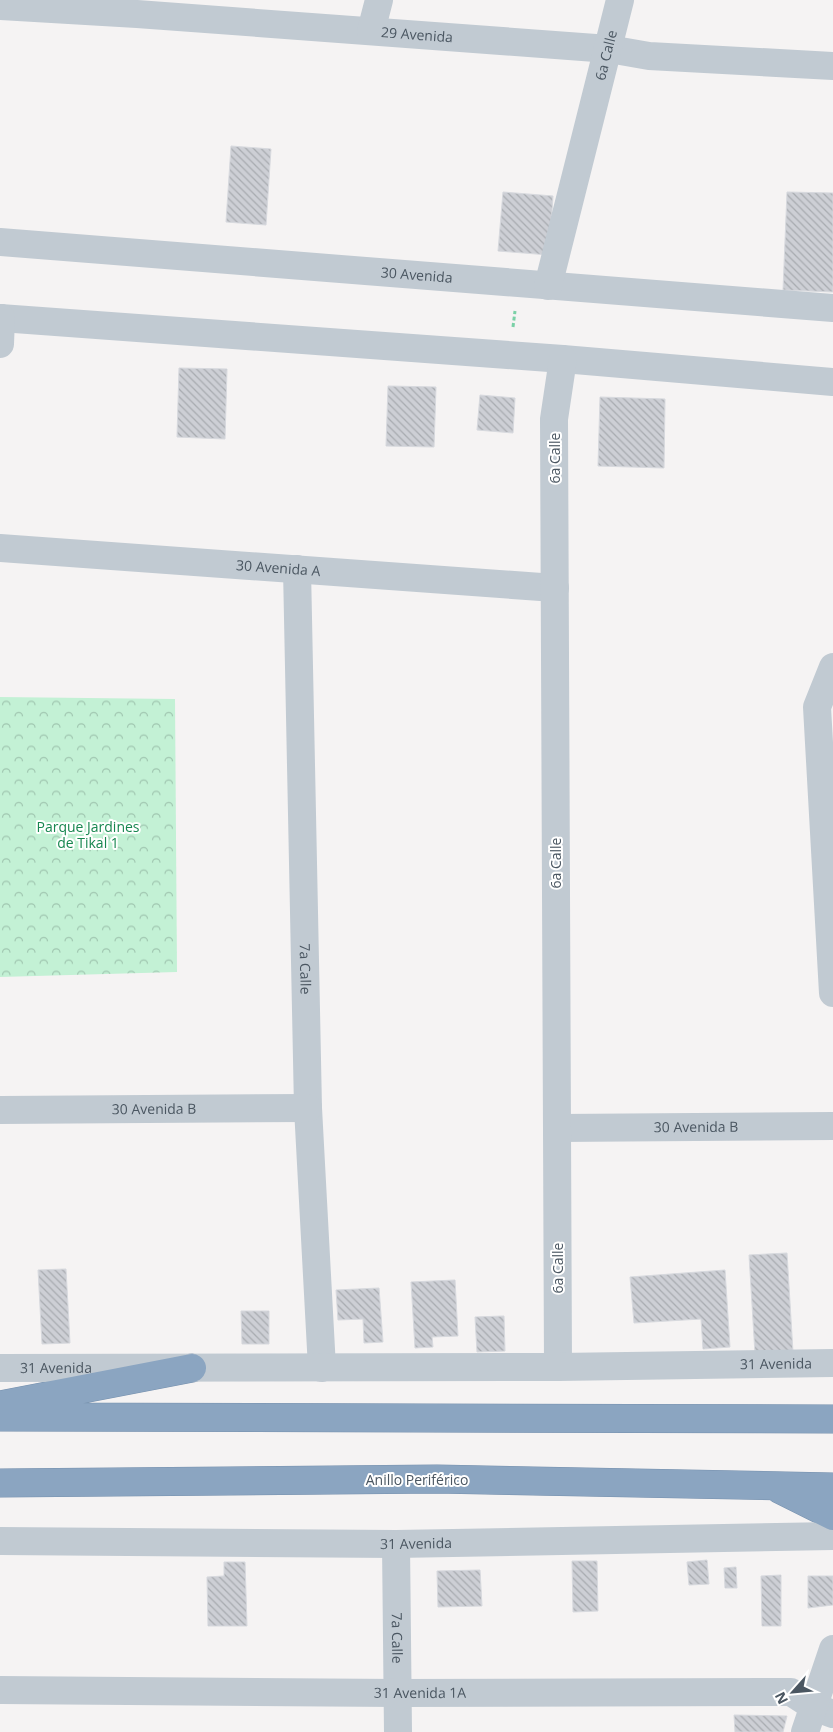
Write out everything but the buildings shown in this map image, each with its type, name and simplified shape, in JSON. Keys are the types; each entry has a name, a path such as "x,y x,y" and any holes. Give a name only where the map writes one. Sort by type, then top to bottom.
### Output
{"highway":[{"path":"0,1405 192,1368"},
{"path":"0,1417 833,1419"},
{"name":"Anillo Periférico","path":"0,1483 437,1479 833,1487"},
{"path":"774,1486 833,1516"}],"street":[{"path":"371,31 378,0"},
{"name":"6a Calle","path":"548,286 620,0"},
{"name":"29 Avenida","path":"0,6 138,7 371,31 609,49 649,56 833,66"},
{"name":"30 Avenida","path":"0,242 833,308"},
{"path":"0,327 563,359 833,382"},
{"name":"6a Calle","path":"558,1367 554,419 563,359"},
{"name":"30 Avenida A","path":"0,548 555,588"},
{"name":"7a Calle","path":"297,569 308,1108 322,1368"},
{"path":"833,667 817,707 833,993"},
{"name":"30 Avenida B","path":"0,1110 308,1108"},
{"name":"30 Avenida B","path":"558,1128 833,1126"},
{"name":"31 Avenida","path":"0,1368 558,1367 833,1364"},
{"name":"31 Avenida","path":"0,1541 396,1544 833,1536"},
{"name":"7a Calle","path":"396,1544 398,1732"},
{"path":"817,1718 833,1649"},
{"name":"31 Avenida 1A","path":"0,1690 398,1693 791,1692 817,1718"}],"path":[{"path":"513,329 516,306"}],"green space":[{"name":"Parque Jardines de Tikal 1","path":"0,697 175,699 177,972 0,977"}]}
